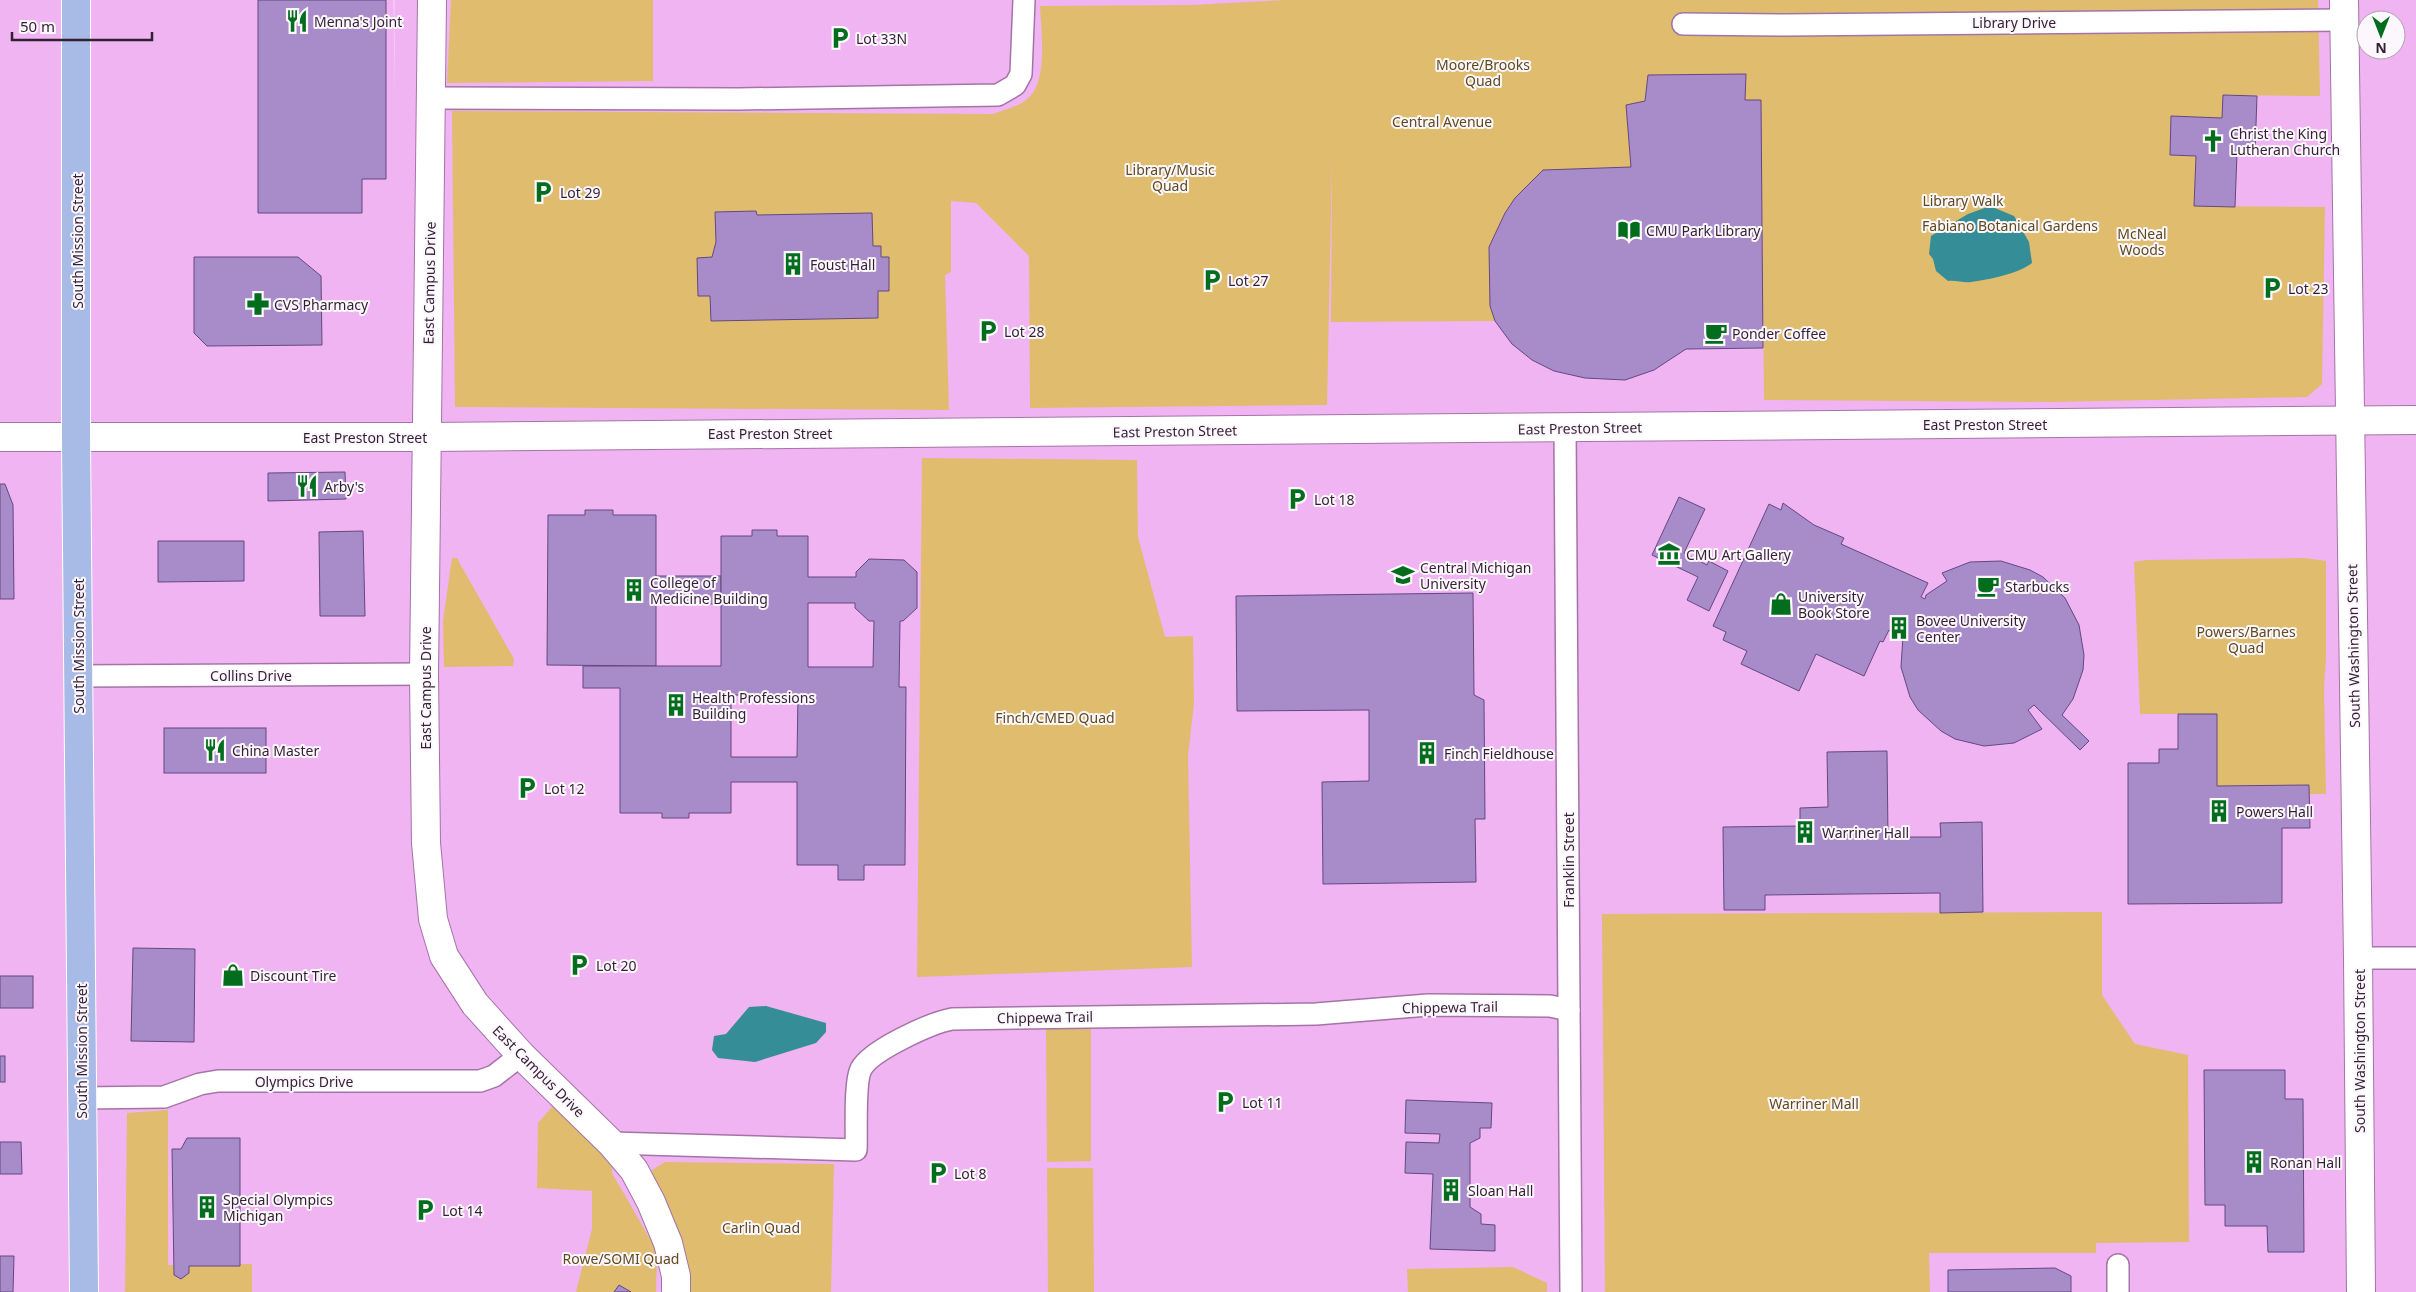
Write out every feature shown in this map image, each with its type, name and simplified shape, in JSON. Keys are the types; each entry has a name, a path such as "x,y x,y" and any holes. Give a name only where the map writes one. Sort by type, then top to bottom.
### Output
{"main road":[{"name":"South Mission Street","path":"76,0 76,438 84,1292"}],"street":[{"name":"East Campus Drive","path":"432,0 424,674 426,843 432,919 444,956 459,982 479,1009 522,1055 611,1143 634,1170 651,1202 668,1243 676,1276 676,1292"},
{"path":"430,98 749,98 998,95 1016,85 1021,74 1024,0"},
{"name":"Library Drive","path":"1683,24 1786,25 2344,10"},
{"name":"South Washington Street","path":"2344,10 2358,958 2360,1292"},
{"name":"East Preston Street","path":"0,437 427,437 2416,420"},
{"name":"Franklin Street","path":"1565,428 1571,1292"},
{"name":"Collins Drive","path":"78,676 424,674"},
{"path":"2358,958 2416,958"},
{"name":"Chippewa Trail","path":"611,1143 856,1150 858,1084 861,1068 873,1055 932,1025 952,1019 1307,1014 1428,1005 1550,1006 1569,1010"},
{"name":"Olympics Drive","path":"81,1098 164,1097 200,1084 218,1081 480,1081 494,1076 522,1055"},
{"path":"2118,1265 2118,1292"}],"shaded area":[{"name":"Central Michigan University","path":"0,0 393,0 395,100 395,0 2416,0 2416,1292 0,1292"},
{"path":"1990,206 2014,216 2029,242 2032,263 2012,273 1986,280 1968,282 1948,281 1936,271 1933,259 1929,254 1931,236 1968,214"},
{"path":"766,1006 826,1023 826,1032 816,1043 755,1062 718,1058 712,1050 714,1036 726,1034 749,1007"}],"green space":[{"path":"451,0 653,0 653,81 447,83"},
{"path":"1286,0 2318,0 2320,96 2223,95 2222,118 2172,116 2170,155 2196,156 2194,206 2325,207 2322,384 2307,397 2051,402 1764,400 1761,101 1745,100 1746,74 1648,75 1645,101 1626,106 1631,167 1543,170 1515,198 1505,213 1489,247 1490,306 1495,321 1331,322 1332,160 1327,405 1030,408 1029,256 976,203 951,201 951,272 945,275 949,410 455,407 452,111 993,114 1026,100 1038,82 1042,56 1040,6 1192,5"},
{"name":"Finch/CMED Quad","path":"922,458 1137,460 1138,537 1165,637 1193,636 1194,703 1188,756 1192,967 917,977"},
{"path":"452,558 457,558 514,659 513,666 444,667 443,621"},
{"name":"Powers/Barnes Quad","path":"2305,558 2326,561 2326,659 2324,688 2326,794 2309,794 2309,785 2217,786 2217,714 2140,714 2134,562 2147,560"},
{"name":"Warriner Mall","path":"2102,912 2102,995 2135,1044 2188,1055 2189,1242 2096,1243 2096,1253 1929,1253 1930,1292 1605,1292 1602,914"},
{"path":"1091,1028 1091,1161 1047,1162 1046,1029"},
{"name":"Rowe/SOMI Quad","path":"553,1106 612,1158 612,1173 657,1251 656,1292 576,1292 592,1229 592,1191 537,1188 538,1123"},
{"path":"168,1110 168,1265 252,1264 252,1292 125,1292 127,1113"},
{"name":"Carlin Quad","path":"665,1162 834,1164 831,1292 673,1292 652,1170"},
{"path":"1047,1168 1093,1168 1094,1292 1048,1292"},
{"path":"1513,1267 1547,1283 1547,1292 1408,1292 1407,1269"}],"building":[{"path":"258,0 386,0 386,179 362,179 362,213 258,213"},
{"name":"CMU Park Library","path":"1746,74 1745,100 1761,100 1763,348 1686,349 1654,370 1625,380 1585,378 1554,371 1532,360 1512,344 1495,321 1490,306 1489,247 1505,213 1515,198 1543,170 1631,167 1626,105 1645,101 1648,75"},
{"name":"Christ the King Lutheran Church","path":"2223,95 2257,96 2255,153 2237,153 2235,207 2194,206 2196,156 2170,155 2171,116 2222,118"},
{"name":"Foust Hall","path":"756,211 757,215 872,213 873,246 881,246 881,257 889,257 889,291 878,291 878,318 711,321 710,296 698,296 697,258 712,257 716,242 715,212"},
{"name":"CVS Pharmacy","path":"194,257 298,257 321,276 322,345 207,346 194,333"},
{"name":"Arby's","path":"345,472 346,499 268,501 268,473"},
{"path":"0,484 5,484 13,505 14,599 0,599"},
{"name":"CMU Art Gallery","path":"1679,497 1705,509 1684,553 1707,565 1709,561 1728,571 1709,611 1687,600 1698,577 1652,555"},
{"name":"Bovee University Center","path":"1783,503 1814,525 1844,538 1841,544 1928,583 1921,597 1925,599 1926,595 1947,581 1942,573 1970,562 2001,561 2030,570 2043,577 2065,598 2079,625 2084,655 2083,670 2073,699 2062,715 2089,741 2080,750 2034,705 2028,710 2042,729 2014,743 1984,746 1955,739 1941,731 1918,710 1910,697 1901,667 1903,636 1889,630 1883,642 1880,641 1864,676 1816,654 1799,691 1741,664 1747,651 1723,640 1726,632 1713,626 1769,504 1781,510"},
{"name":"College of Medicine Building","path":"585,510 613,510 613,515 656,515 656,576 721,576 721,604 656,603 656,666 547,665 548,515 585,515"},
{"name":"Health Professions Building","path":"752,530 777,530 777,536 808,536 808,577 856,577 856,572 869,559 904,560 917,572 917,608 903,621 900,621 899,687 906,687 905,865 864,865 864,880 838,880 838,865 797,865 797,782 731,782 731,813 689,813 689,818 662,818 662,813 620,813 620,688 583,688 583,666 721,666 721,536 752,536","holes":["808,603 855,603 855,608 869,621 874,621 873,667 808,667","731,695 798,695 797,757 731,757"]},
{"path":"363,531 365,616 320,616 319,532"},
{"path":"158,541 244,541 244,581 158,582"},
{"name":"Finch Fieldhouse","path":"1473,593 1474,695 1484,700 1485,819 1475,819 1476,882 1323,884 1322,782 1369,781 1369,710 1237,711 1236,596"},
{"name":"Powers Hall","path":"2178,714 2217,714 2217,786 2309,785 2310,828 2282,828 2282,903 2128,904 2128,763 2159,763 2159,749 2178,749"},
{"name":"China Master","path":"164,728 266,728 266,773 164,773"},
{"name":"Warriner Hall","path":"1887,751 1888,837 1941,837 1940,823 1982,822 1983,912 1940,913 1940,893 1765,895 1765,910 1724,910 1723,827 1800,826 1800,808 1828,807 1827,752"},
{"path":"133,948 195,949 194,1042 131,1041"},
{"path":"0,976 33,976 33,1008 0,1008"},
{"path":"0,1056 5,1056 5,1082 0,1082"},
{"name":"Ronan Hall","path":"2204,1070 2285,1070 2285,1099 2303,1099 2304,1252 2268,1252 2267,1226 2225,1226 2225,1205 2205,1205"},
{"name":"Sloan Hall","path":"1406,1100 1492,1103 1491,1128 1480,1128 1480,1138 1470,1143 1470,1207 1481,1214 1481,1224 1495,1225 1495,1251 1430,1249 1433,1174 1405,1173 1406,1142 1439,1143 1440,1134 1405,1133"},
{"name":"Special Olympics Michigan","path":"187,1138 240,1138 240,1266 189,1266 189,1273 181,1279 174,1275 172,1149 181,1149"},
{"path":"0,1142 21,1142 22,1174 0,1174"},
{"path":"0,1256 14,1256 13,1292 0,1292"},
{"path":"2055,1268 2071,1276 2071,1292 1948,1292 1948,1270"},
{"path":"619,1285 631,1292 614,1292"}],"place":[{"name":"Menna's Joint","path":"297,21"},
{"name":"Lot 33N","path":"840,38"},
{"name":"Christ the King Lutheran Church","path":"2213,141"},
{"name":"Lot 29","path":"543,192"},
{"name":"CMU Park Library","path":"1629,230"},
{"name":"Foust Hall","path":"793,264"},
{"name":"Lot 27","path":"1212,280"},
{"name":"Lot 23","path":"2272,288"},
{"name":"CVS Pharmacy","path":"258,304"},
{"name":"Lot 28","path":"988,331"},
{"name":"Ponder Coffee","path":"1716,333"},
{"name":"Arby's","path":"307,486"},
{"name":"Lot 18","path":"1297,499"},
{"name":"CMU Art Gallery","path":"1669,554"},
{"name":"Central Michigan University","path":"1403,575"},
{"name":"Starbucks","path":"1988,586"},
{"name":"College of Medicine Building","path":"634,590"},
{"name":"University Book Store","path":"1781,604"},
{"name":"Bovee University Center","path":"1899,628"},
{"name":"Health Professions Building","path":"676,705"},
{"name":"China Master","path":"215,750"},
{"name":"Finch Fieldhouse","path":"1427,753"},
{"name":"Lot 12","path":"527,788"},
{"name":"Powers Hall","path":"2219,811"},
{"name":"Warriner Hall","path":"1805,832"},
{"name":"Lot 20","path":"579,965"},
{"name":"Discount Tire","path":"233,975"},
{"name":"Lot 11","path":"1225,1102"},
{"name":"Ronan Hall","path":"2254,1162"},
{"name":"Lot 8","path":"938,1173"},
{"name":"Sloan Hall","path":"1451,1190"},
{"name":"Special Olympics Michigan","path":"207,1207"},
{"name":"Lot 14","path":"425,1210"}],"park label":[{"name":"Moore/Brooks Quad","path":"1483,72"},
{"name":"Central Avenue","path":"1442,121"},
{"name":"Library/Music Quad","path":"1170,177"},
{"name":"Library Walk","path":"1963,200"},
{"name":"Fabiano Botanical Gardens","path":"2010,225"},
{"name":"McNeal Woods","path":"2142,242"}]}
